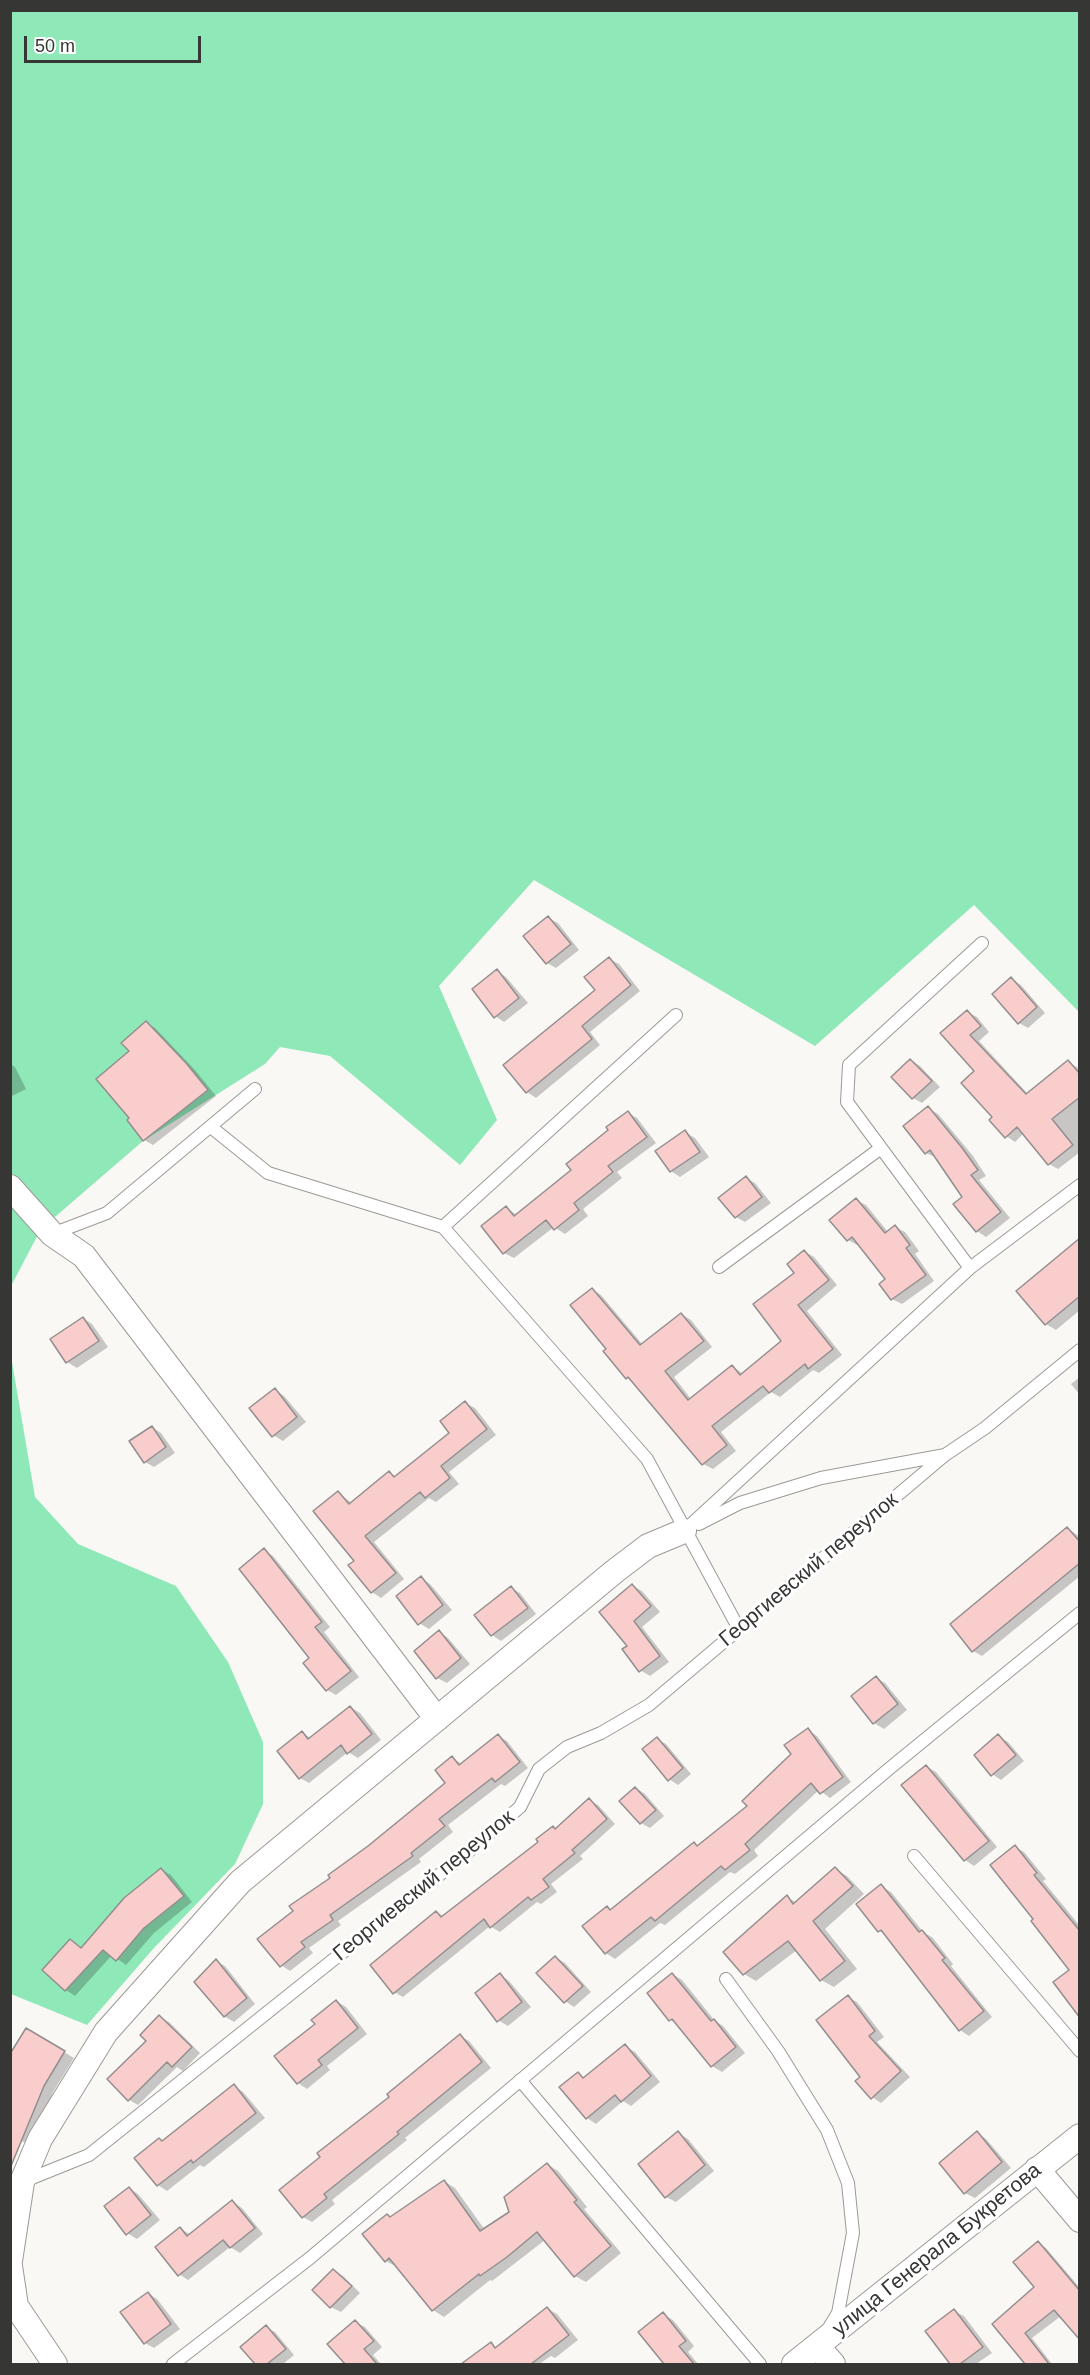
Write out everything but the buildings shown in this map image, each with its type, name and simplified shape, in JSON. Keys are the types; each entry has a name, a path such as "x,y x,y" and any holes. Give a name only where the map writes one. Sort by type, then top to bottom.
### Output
{"street":[{"path":"10,1187 52,1234 84,1256 436,1719"},
{"path":"10,2261 22,2182 40,2139 106,2032 240,1882 623,1564 648,1546 684,1531"},
{"name":"улица Генерала Букретова","path":"794,2364 1080,2136"},
{"path":"1038,2169 1080,2220"},
{"path":"10,2266 16,2306 56,2364"},
{"path":"817,2346 832,2364"}],"lane":[{"path":"970,1268 847,1102 849,1065 982,943"},
{"path":"443,1227 676,1015"},
{"path":"52,1234 107,1213 255,1089"},
{"path":"211,1127 268,1173 443,1227 647,1460 739,1629"},
{"path":"719,1267 881,1148"},
{"path":"684,1531 970,1268 1080,1185"},
{"name":"Георгиевский переулок","path":"22,2182 89,2155 468,1852 520,1807 539,1769 567,1747 601,1733 649,1705 945,1455 985,1428 1080,1350"},
{"path":"684,1531 740,1503 821,1478 945,1455"},
{"path":"173,2364 310,2258 890,1768 1080,1613"},
{"path":"914,1856 1080,2051"},
{"path":"726,1979 778,2051 827,2130 848,2183 853,2234 838,2313 817,2346"},
{"path":"520,2080 760,2364"}],"green space":[{"path":"11,11 1079,11 1079,1012 974,905 815,1046 534,880 439,986 497,1120 460,1165 330,1056 280,1047 265,1064 143,1141 41,1229 11,1286"},
{"path":"10,1350 35,1497 78,1544 176,1586 228,1662 263,1742 263,1804 235,1864 154,1948 87,2025 11,1994"}]}
